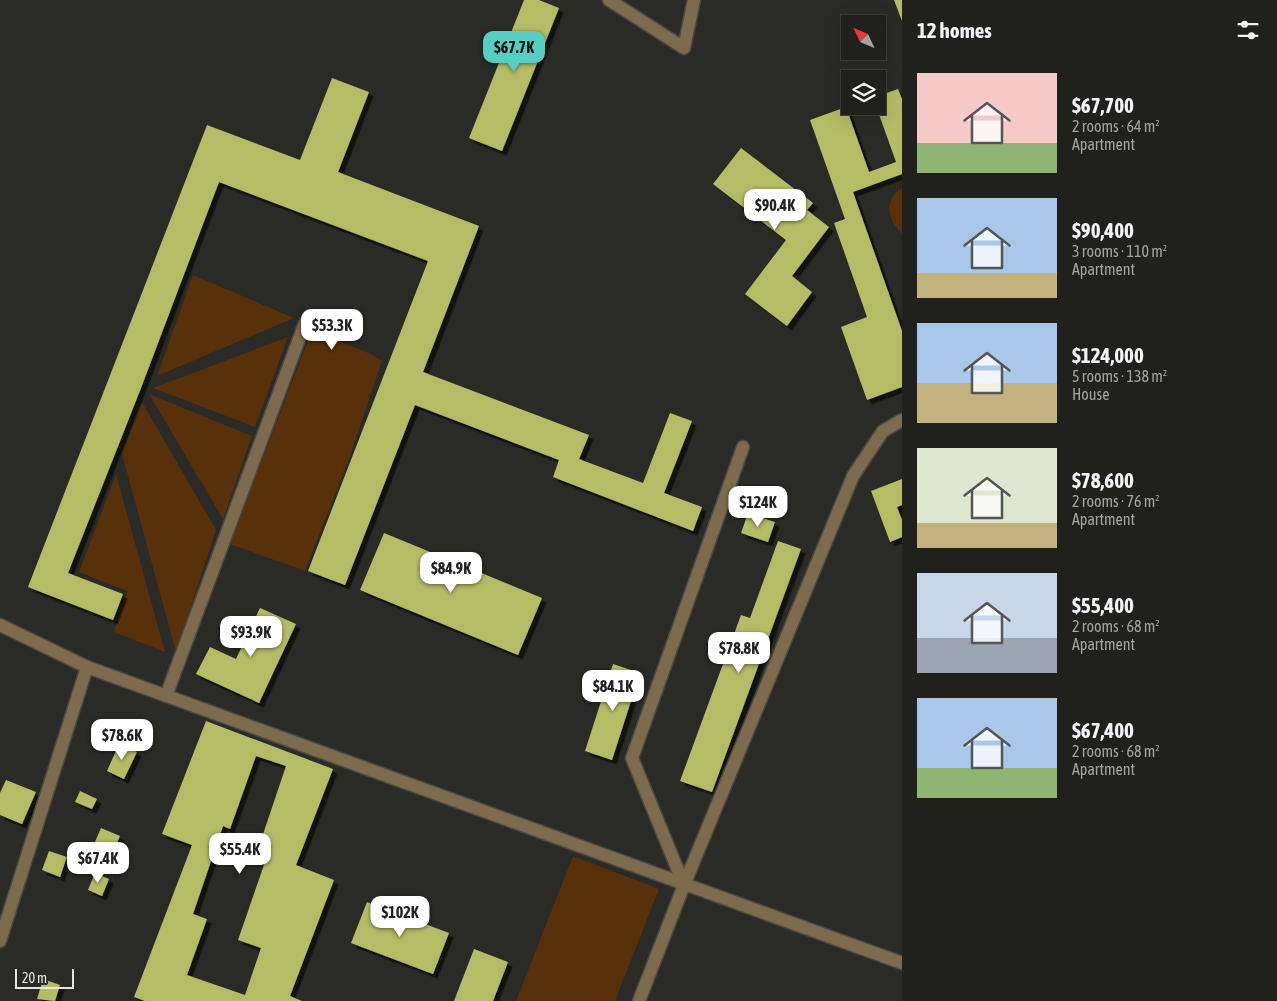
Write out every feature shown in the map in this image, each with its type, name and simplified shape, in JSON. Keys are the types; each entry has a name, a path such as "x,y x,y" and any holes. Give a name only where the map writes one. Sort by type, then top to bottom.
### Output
{"street":[{"path":"609,0 651,29 684,48 694,0"},
{"path":"166,696 305,323"},
{"path":"639,1001 684,885 853,476 883,431 902,420"},
{"path":"684,885 632,758 743,447"},
{"path":"0,625 87,667 902,963"},
{"path":"0,941 87,667"}],"shaded area":[{"path":"902,188 902,234 893,222 889,210 892,198"},
{"path":"193,275 294,318 157,376"},
{"path":"312,330 371,354 382,361 348,462 305,571 230,544"},
{"path":"288,337 255,427 153,388"},
{"path":"149,394 252,436 223,519"},
{"path":"142,402 216,530 176,652 122,454"},
{"path":"116,474 165,652 114,632 127,591 79,572"},
{"path":"573,856 659,889 615,1001 516,1001"}],"building":[{"path":"524,0 539,0 559,8 502,151 469,138"},
{"path":"894,0 902,0 902,21"},
{"path":"332,78 369,92 338,172 479,226 423,372 589,435 579,459 643,483 670,413 692,421 664,493 702,507 693,531 553,477 559,460 415,405 345,585 308,571 428,261 219,182 68,573 123,594 113,620 28,587 207,125 300,160"},
{"path":"898,89 902,99 902,174 853,192 902,331 902,387 867,400 841,327 867,317 834,223 845,219 810,120 841,109 841,115 849,115 869,172 896,162 879,115 886,115 886,93"},
{"path":"741,148 813,203 807,210 829,227 792,276 812,292 787,326 745,294 786,240 713,184"},
{"path":"902,479 902,505 897,507 902,520 902,537 890,542 871,491"},
{"path":"748,513 775,522 768,542 741,533"},
{"path":"384,533 542,598 518,655 360,590"},
{"path":"778,541 801,549 712,792 680,781 741,615 750,618"},
{"path":"260,608 296,624 259,703 196,674 210,647 236,659"},
{"path":"613,664 640,673 612,760 585,751"},
{"path":"206,721 333,769 296,865 334,880 290,996 302,1001 145,1001 134,997 192,845 162,834","holes":["256,756 286,766 256,855 266,859 238,940 261,948 245,995 187,975 207,919 193,914 223,826 230,829"]},
{"path":"119,744 137,752 124,779 107,771"},
{"path":"6,780 36,792 22,824 0,815 0,793"},
{"path":"80,791 97,799 92,809 75,802"},
{"path":"101,828 120,836 110,859 91,851"},
{"path":"49,851 67,857 60,877 42,870"},
{"path":"95,873 109,879 102,896 88,890"},
{"path":"367,902 449,933 433,974 351,943"},
{"path":"474,949 508,962 493,1001 454,1001"},
{"path":"43,979 60,985 55,1001 37,999"}]}
